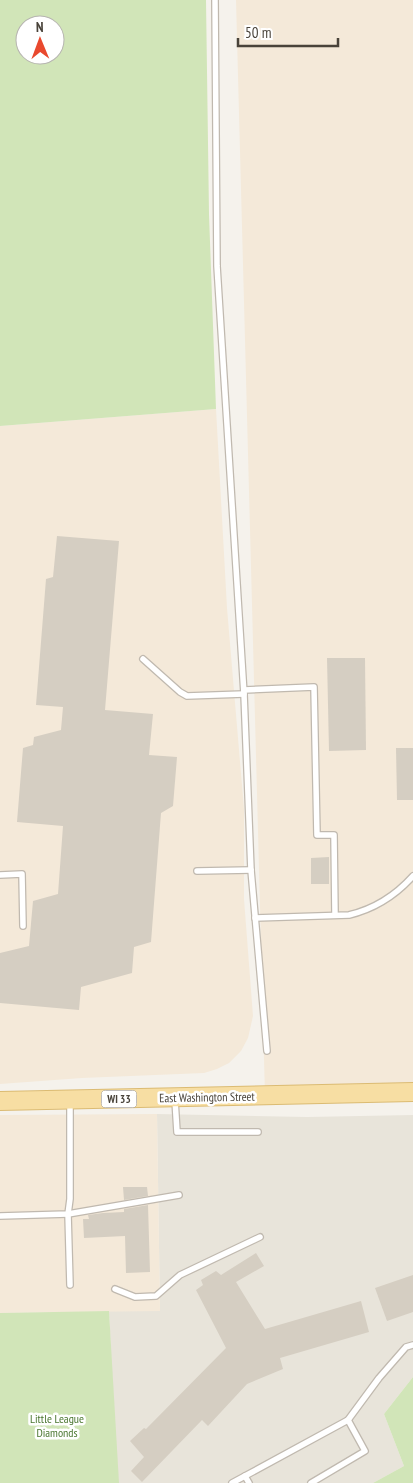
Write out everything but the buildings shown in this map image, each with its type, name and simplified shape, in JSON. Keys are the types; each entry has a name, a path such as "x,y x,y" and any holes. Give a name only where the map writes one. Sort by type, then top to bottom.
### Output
{"main road":[{"name":"East Washington Street","path":"0,1102 413,1092"}],"lane":[{"path":"214,0 217,266 244,692 251,870 267,1051"},
{"path":"143,659 187,696 314,687 317,835 334,835 335,915"},
{"path":"196,871 251,870"},
{"path":"0,875 22,874 23,926"},
{"path":"255,918 349,915 372,908 395,893 413,876"},
{"path":"175,1098 178,1132 258,1132"},
{"path":"70,1100 70,1199 68,1214 70,1285"},
{"path":"0,1216 68,1214 179,1195"},
{"path":"115,1289 135,1297 156,1296 180,1275 260,1237"},
{"path":"232,1483 348,1420 406,1347 413,1345"},
{"path":"311,1483 365,1451 348,1420"},
{"path":"245,1476 249,1483"}],"shaded area":[{"path":"236,0 413,0 413,1088 265,1096"},
{"path":"216,409 227,608 244,809 244,899 253,1016 248,1038 241,1051 229,1063 204,1073 82,1078 0,1084 0,426"},
{"path":"157,1114 307,1117 413,1115 413,1377 384,1414 404,1466 373,1483 117,1482 109,1311 160,1311"},
{"path":"157,1114 160,1311 0,1313 0,1115"}],"green space":[{"path":"0,0 206,0 209,214 216,409 0,426"},
{"name":"Little League Diamonds","path":"109,1311 119,1483 0,1483 0,1313"},
{"path":"413,1377 413,1483 373,1483 404,1466 384,1414"}]}
